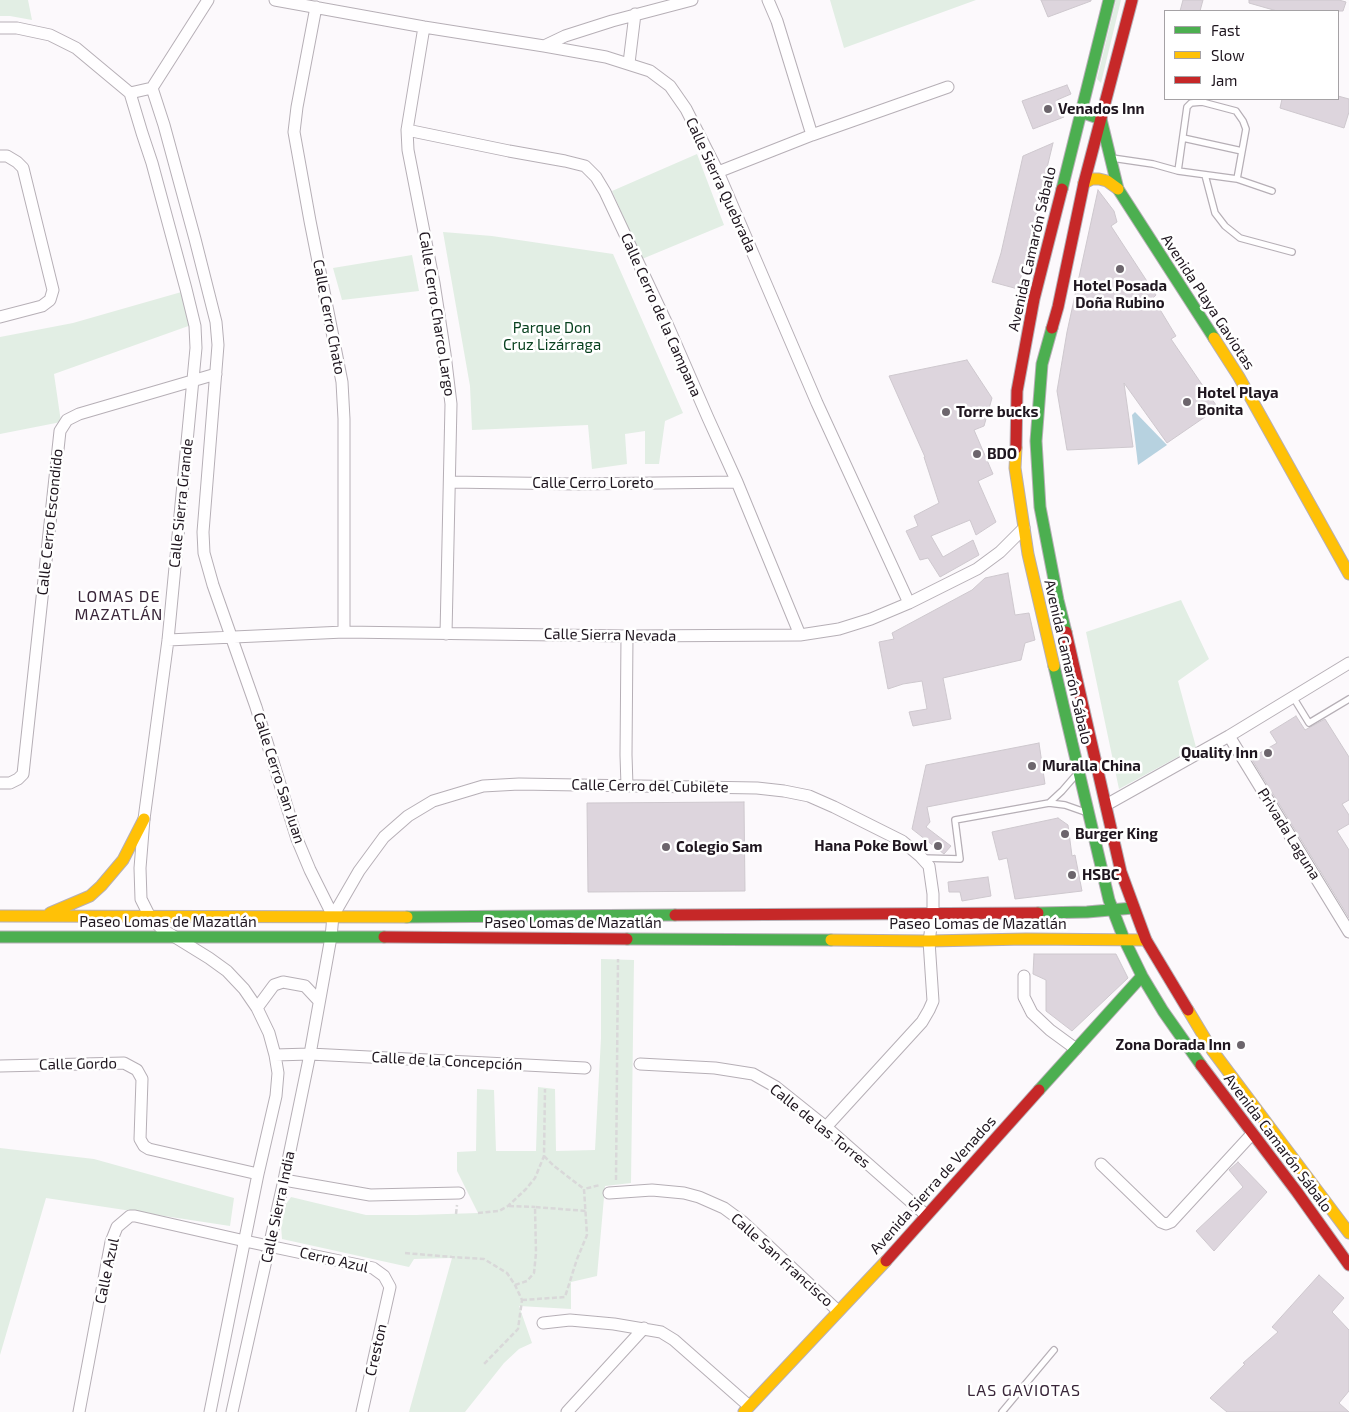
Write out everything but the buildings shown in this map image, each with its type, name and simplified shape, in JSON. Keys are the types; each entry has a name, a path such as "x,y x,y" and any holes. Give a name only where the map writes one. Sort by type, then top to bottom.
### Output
{"street":[{"path":"0,28 17,28 50,35 76,48 130,93 152,88 208,0"},
{"name":"Calle Sierra Quebrada","path":"275,0 606,57 650,71 670,86 686,109 718,172 817,403 909,603"},
{"path":"544,46 565,36 635,14 692,0"},
{"path":"768,0 777,21 812,135"},
{"name":"Avenida Camarón Sábalo","path":"1109,0 1034,299 1017,391 1015,468 1034,585 1087,812 1112,910 1124,939 1142,976 1184,1042 1297,1192 1349,1265"},
{"name":"Avenida Camarón Sábalo","path":"1132,0 1084,183 1058,307 1042,364 1036,441 1040,506 1058,600 1121,872 1146,940 1212,1050 1347,1226"},
{"name":"Calle Cerro Chato","path":"316,7 294,132 342,382 344,429 344,632"},
{"path":"629,63 635,14"},
{"name":"Calle Cerro Charco Largo","path":"424,27 407,130 408,150 434,283 451,404 446,634"},
{"path":"718,172 812,135 948,87"},
{"name":"Calle Sierra Grande","path":"152,88 195,239 216,322 218,344 203,532 204,553 213,585 232,636"},
{"name":"Calle Sierra Grande","path":"130,93 154,172 195,326 196,348 168,640 144,819 140,868 141,899 150,917"},
{"path":"1081,112 1101,119"},
{"name":"Avenida Playa Gaviotas","path":"1101,119 1118,189 1239,377 1349,574"},
{"name":"Calle Cerro de la Campana","path":"407,130 565,161 585,166 596,177 605,192 668,326 737,482 800,636"},
{"path":"0,156 7,156 23,168 53,290 50,300 42,306 0,317"},
{"path":"1084,183 1092,179 1099,179 1107,181 1118,189"},
{"name":"Calle Cerro Escondido","path":"0,783 10,783 23,774 60,430 67,420 79,414 216,374"},
{"name":"Calle Cerro Loreto","path":"450,482 568,484 737,482"},
{"name":"Calle Sierra Nevada","path":"168,640 344,632 627,636 800,636 839,629 871,619 909,603 977,569 1000,552 1024,528"},
{"name":"Calle Cerro San Juan","path":"232,636 297,839 333,916"},
{"path":"627,636 626,754 628,786"},
{"path":"1106,805 1228,736 1349,663"},
{"name":"Privada Laguna","path":"1228,736 1349,932"},
{"name":"Calle Cerro del Cubilete","path":"333,916 359,871 384,837 408,816 434,801 483,786 519,784 757,788 810,796 902,841 929,866 933,894 933,914 929,941 933,1001 929,1010 922,1022 826,1127"},
{"path":"40,917 90,896 101,886 123,860 144,819"},
{"name":"Paseo Lomas de Mazatlán","path":"0,916 308,917 933,914 1087,912 1133,908"},
{"name":"Calle Sierra India","path":"232,1412 310,1054 333,916"},
{"name":"Calle Sierra India","path":"150,917 162,929 227,971 244,989 257,1008 268,1033 278,1073 276,1096 258,1174 210,1412"},
{"name":"Paseo Lomas de Mazatlán","path":"0,938 331,937 929,941 1026,939 1146,940"},
{"path":"1024,976 1024,997 1032,1013 1050,1030 1076,1049"},
{"name":"Avenida Sierra de Venados","path":"746,1409 883,1264 1142,976"},
{"path":"257,1008 274,985 283,982 305,986 319,1001"},
{"path":"275,1055 310,1054"},
{"name":"Calle de la Concepción","path":"310,1054 585,1068"},
{"name":"Calle Gordo","path":"0,1066 124,1063 137,1070 142,1079 140,1139 144,1146 149,1149 258,1174"},
{"name":"Calle de las Torres","path":"640,1064 715,1068 753,1074 776,1087 826,1127 926,1215"},
{"path":"1100,1164 1161,1222 1166,1224 1172,1222 1252,1134"},
{"path":"284,1180 370,1195 459,1193"},
{"name":"Calle San Francisco","path":"605,1189 684,1193 699,1197 724,1208 743,1222 838,1310"},
{"name":"Calle Azul","path":"79,1412 111,1242 117,1227 124,1220 130,1216 135,1216 269,1246"},
{"name":"Cerro Azul","path":"269,1246 373,1268 384,1276 390,1287"},
{"name":"Creston","path":"362,1412 390,1287"},
{"path":"543,1323 570,1320 614,1324 661,1332 674,1340 746,1409"},
{"path":"567,1412 644,1328"}],"lane":[{"path":"1178,171 1186,107 1192,103 1202,102 1236,111 1243,121 1246,129 1238,179"},
{"path":"1183,138 1242,151"},
{"path":"1110,158 1153,164 1178,171 1238,179 1272,191"},
{"path":"1205,175 1215,213 1225,226 1240,238 1292,252"},
{"path":"1293,697 1309,723 1349,698"},
{"path":"1049,803 1078,772"},
{"path":"922,858 960,859 955,820 1049,803 1087,812"},
{"path":"1002,1412 1054,1350"}],"path":[{"path":"616,1182 618,959"},
{"path":"478,1213 499,1211 508,1206 535,1178 544,1156 545,1089"},
{"path":"544,1156 584,1189 605,1189"},
{"path":"522,1300 565,1297 587,1235 584,1189"},
{"path":"508,1206 586,1210"},
{"path":"515,1285 527,1281 534,1273 536,1253 535,1207"},
{"path":"405,1253 484,1259 507,1273 522,1300 518,1329 484,1364"}],"green space":[{"path":"0,0 28,0 32,20 0,16"},
{"path":"830,0 976,0 844,48"},
{"path":"1116,0 1121,0 1101,83 1097,79"},
{"path":"697,154 724,225 642,259 612,191"},
{"name":"Parque Don Cruz Lizárraga","path":"443,232 492,236 613,254 683,413 665,421 659,464 645,464 645,431 625,434 627,464 592,469 588,425 472,430 470,386"},
{"path":"412,255 419,291 342,300 333,268"},
{"path":"185,291 194,324 54,374 61,422 0,434 0,337 73,323"},
{"path":"1181,600 1209,659 1178,681 1196,747 1119,789 1086,632"},
{"path":"601,959 634,960 631,1183 605,1186 597,1276 571,1282 571,1309 519,1306 532,1343 519,1349 504,1363 465,1412 409,1412 452,1258 414,1259 409,1267 282,1239 281,1225 286,1204 291,1197 366,1215 478,1213 457,1171 457,1152 476,1151 477,1089 494,1090 496,1151 536,1151 538,1087 555,1089 556,1151 595,1150 601,1038"},
{"path":"0,1148 94,1159 234,1198 230,1226 46,1198 0,1355"}],"water":[{"path":"1135,412 1167,445 1138,465 1132,415"}],"traffic: fast":[{"path":"1062,189 1109,0"},
{"path":"1081,112 1101,119 1118,189 1214,338"},
{"path":"1052,328 1042,364 1036,441 1040,507 1066,632"},
{"path":"1054,666 1109,900 1124,939 1142,976 1163,1011 1201,1065"},
{"path":"1038,913 1087,912 1133,908"},
{"path":"407,917 675,915"},
{"path":"0,937 384,937"},
{"path":"627,939 831,940"},
{"path":"1039,1090 1142,976"}],"traffic: slow":[{"path":"1084,183 1092,179 1099,179 1107,181 1118,189"},
{"path":"1214,338 1239,377 1349,574"},
{"path":"1016,448 1015,468 1028,554 1054,666"},
{"path":"50,913 90,896 101,886 123,860 144,819"},
{"path":"0,916 407,917"},
{"path":"831,940 1146,940"},
{"path":"1188,1010 1212,1050 1349,1233"},
{"path":"744,1412 886,1261"}],"traffic: jam":[{"path":"1052,328 1084,183 1132,0"},
{"path":"1016,448 1017,391 1034,299 1062,189"},
{"path":"1066,632 1121,872 1146,940 1188,1010"},
{"path":"675,915 1038,913"},
{"path":"384,937 627,939"},
{"path":"1201,1065 1297,1192 1349,1265"},
{"path":"886,1261 1039,1090"}],"place":[{"name":"Venados Inn","path":"1048,109"},
{"name":"Hotel Posada Doña Rubino","path":"1120,269"},
{"name":"Hotel Playa Bonita","path":"1187,402"},
{"name":"Torre bucks","path":"946,412"},
{"name":"BDO","path":"977,454"},
{"name":"Quality Inn","path":"1268,753"},
{"name":"Muralla China","path":"1032,766"},
{"name":"Burger King","path":"1065,834"},
{"name":"Hana Poke Bowl","path":"938,846"},
{"name":"Colegio Sam","path":"666,847"},
{"name":"HSBC","path":"1072,875"},
{"name":"Zona Dorada Inn","path":"1241,1045"}],"district":[{"name":"LOMAS DE MAZATLÁN","path":"119,606"},
{"name":"LAS GAVIOTAS","path":"1024,1391"}]}
